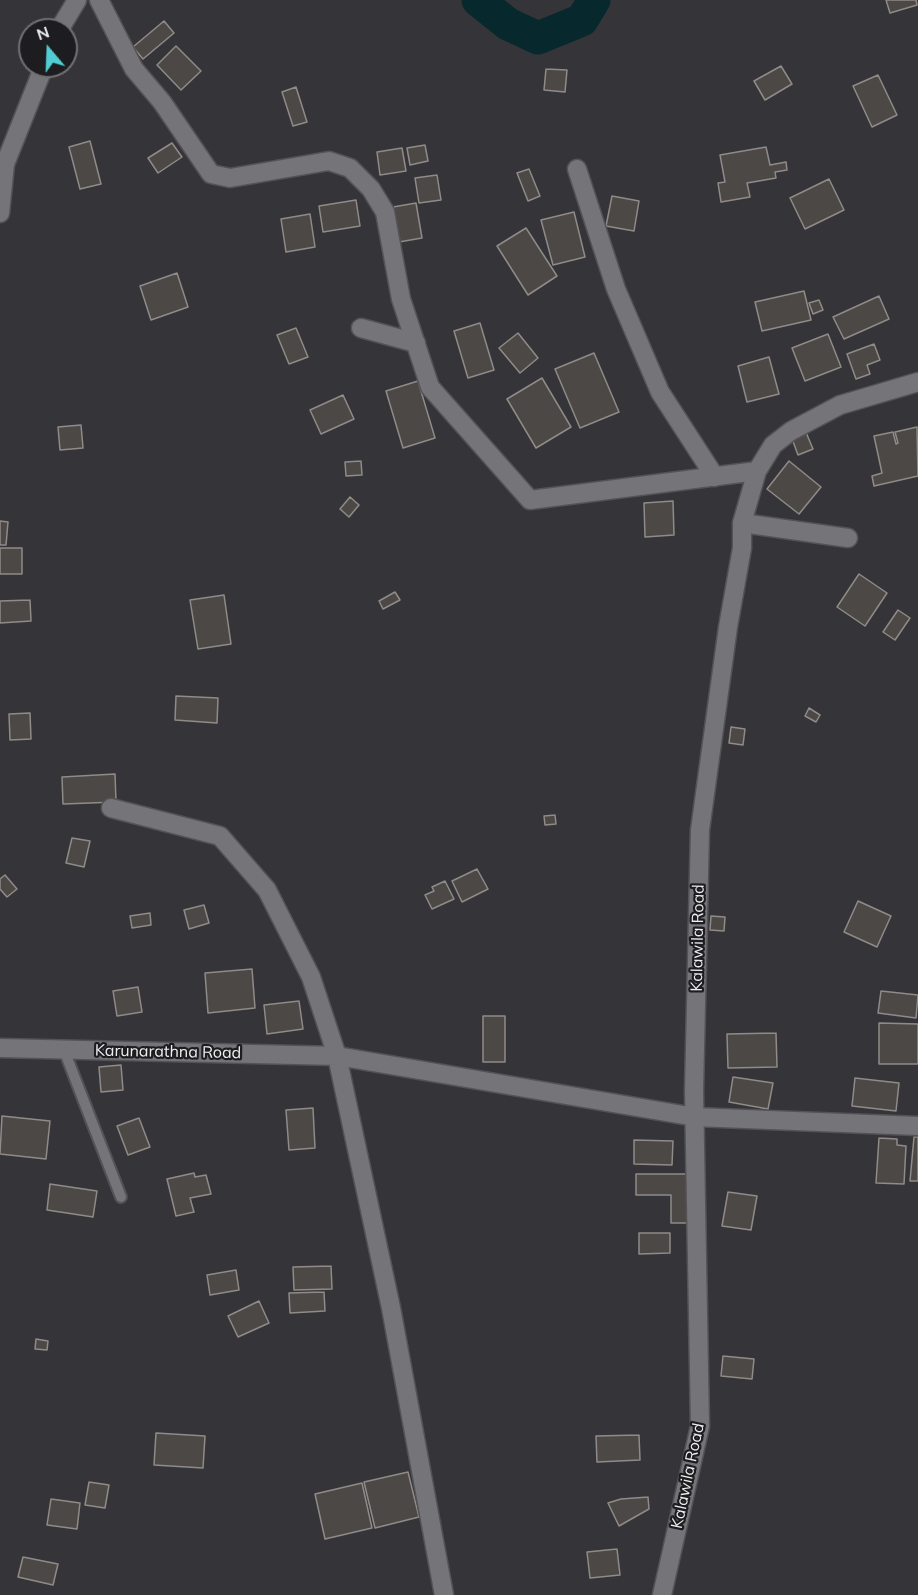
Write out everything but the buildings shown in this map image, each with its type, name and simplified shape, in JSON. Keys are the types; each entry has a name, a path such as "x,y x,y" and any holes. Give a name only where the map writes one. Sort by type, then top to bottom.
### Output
{"street":[{"path":"66,18 77,0"},
{"path":"99,0 134,69 162,102 210,174 230,178 329,160 350,168 371,189 385,212 401,299 430,387 530,500 757,471"},
{"path":"0,213 5,164 39,78"},
{"path":"577,169 616,289 660,392 715,477"},
{"path":"361,328 416,343"},
{"name":"Kalawila Road","path":"662,1595 700,1426 694,1117 700,830 728,627 742,548 742,523 757,471 773,445 791,431 840,405 918,382"},
{"path":"742,523 848,538"},
{"path":"111,808 220,836 267,890 311,977 337,1056 391,1308 444,1595"},
{"name":"Karunarathna Road","path":"0,1048 337,1056 694,1117 918,1126"}],"lane":[{"path":"64,1050 121,1197"}],"waterway":[{"path":"478,0 508,24 538,38 582,20 594,0"}]}
